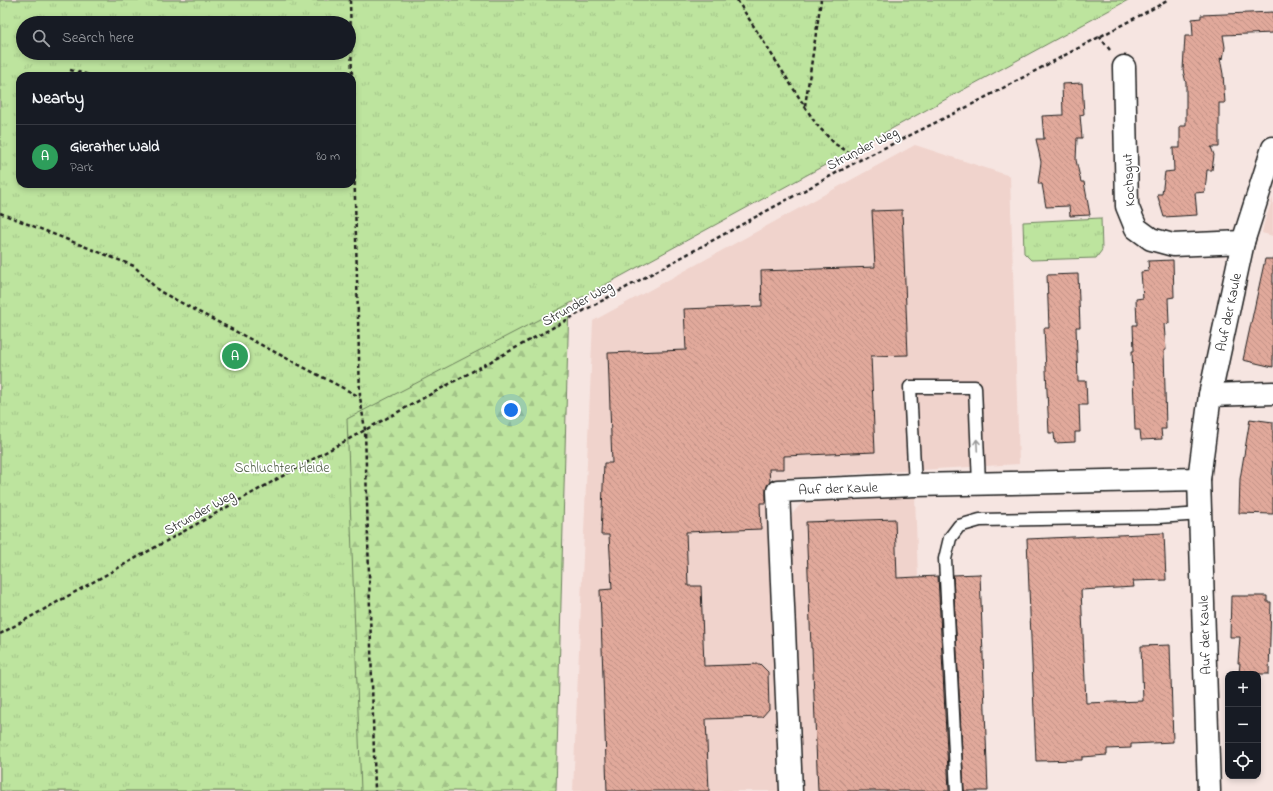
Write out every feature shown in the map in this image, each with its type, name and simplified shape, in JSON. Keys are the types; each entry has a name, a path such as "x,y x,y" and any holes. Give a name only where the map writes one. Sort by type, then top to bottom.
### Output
{"street":[{"name":"Kochsgut","path":"1124,67 1127,206 1136,228 1151,239 1173,245 1243,242"},
{"name":"Auf der Kaule","path":"1209,791 1199,479 1210,395 1243,242 1273,148"},
{"path":"1210,395 1273,393"},
{"name":"Auf der Kaule","path":"791,791 778,490 915,485 1199,479"}],"lane":[{"path":"915,485 910,387 975,387 979,484"},
{"path":"957,791 945,559 950,538 959,526 980,520 1158,517 1201,514"}],"path":[{"path":"350,0 350,16"},
{"path":"737,0 816,124 835,144 860,160"},
{"path":"805,107 821,0"},
{"name":"Strunder Weg","path":"0,634 365,430 860,160 969,106 1170,0"},
{"path":"351,60 352,72"},
{"path":"70,70 78,72"},
{"path":"355,188 360,397 365,430 375,791"},
{"path":"0,213 134,266 160,290 360,397"}],"shaded area":[{"path":"915,145 1010,176 1019,464 770,479 782,791 573,791 593,321"},
{"path":"1273,198 1273,236 1262,233"},
{"path":"915,497 926,791 800,791 791,518 799,506 803,503 812,501"}],"green space":[{"name":"Schluchter Heide","path":"0,0 1117,0 569,300 556,791 0,791"},
{"name":"Schluchter Heide","path":"0,0 1128,0 592,292 347,419 361,791 0,791"},
{"path":"1101,218 1102,250 1096,258 1031,260 1024,253 1023,222"}],"building":[{"path":"1273,12 1273,33 1223,35 1225,47 1223,59 1220,58 1223,74 1225,103 1219,103 1219,147 1211,147 1214,155 1212,170 1207,170 1205,192 1195,193 1197,215 1164,217 1157,194 1162,194 1165,172 1174,171 1173,148 1180,148 1180,126 1186,126 1186,83 1183,70 1185,36 1193,36 1192,19 1201,18 1201,15"},
{"path":"1082,83 1084,114 1080,115 1082,138 1077,138 1076,160 1081,182 1084,182 1090,215 1070,216 1069,206 1046,207 1042,184 1038,184 1041,162 1036,139 1044,139 1042,116 1063,115 1062,84"},
{"path":"902,210 908,355 871,356 875,452 784,456 784,469 769,469 770,482 766,491 766,503 760,503 761,529 686,532 688,586 701,586 704,666 760,664 768,672 769,709 762,717 706,719 709,791 607,791 600,590 612,589 609,535 601,535 604,463 612,463 608,353 686,350 684,309 762,306 761,271 875,267 872,211"},
{"path":"1265,259 1273,259 1273,367 1243,360"},
{"path":"1173,260 1174,297 1168,298 1169,323 1164,324 1166,350 1164,350 1166,429 1161,429 1162,439 1141,440 1140,430 1135,430 1132,351 1134,351 1133,325 1137,325 1136,299 1143,298 1141,272 1149,271 1148,261"},
{"path":"1078,274 1080,327 1076,327 1078,381 1086,381 1087,405 1079,405 1080,432 1075,432 1075,442 1055,443 1054,433 1049,433 1044,328 1049,328 1047,275"},
{"path":"1250,419 1273,422 1273,514 1239,513 1240,479"},
{"path":"895,519 897,578 938,576 949,791 818,791 806,522"},
{"path":"1164,533 1166,580 1133,581 1134,587 1081,590 1086,703 1143,701 1141,646 1170,645 1173,742 1131,744 1131,748 1107,749 1107,755 1082,757 1082,760 1036,761 1027,539"},
{"path":"980,574 988,791 964,791 953,575"},
{"path":"1231,596 1267,596 1267,602 1271,602 1269,674 1261,674 1261,671 1239,671 1240,663 1238,663 1240,637 1230,637"}],"place":[{"name":"Gierather Wald","path":"235,356"}]}
